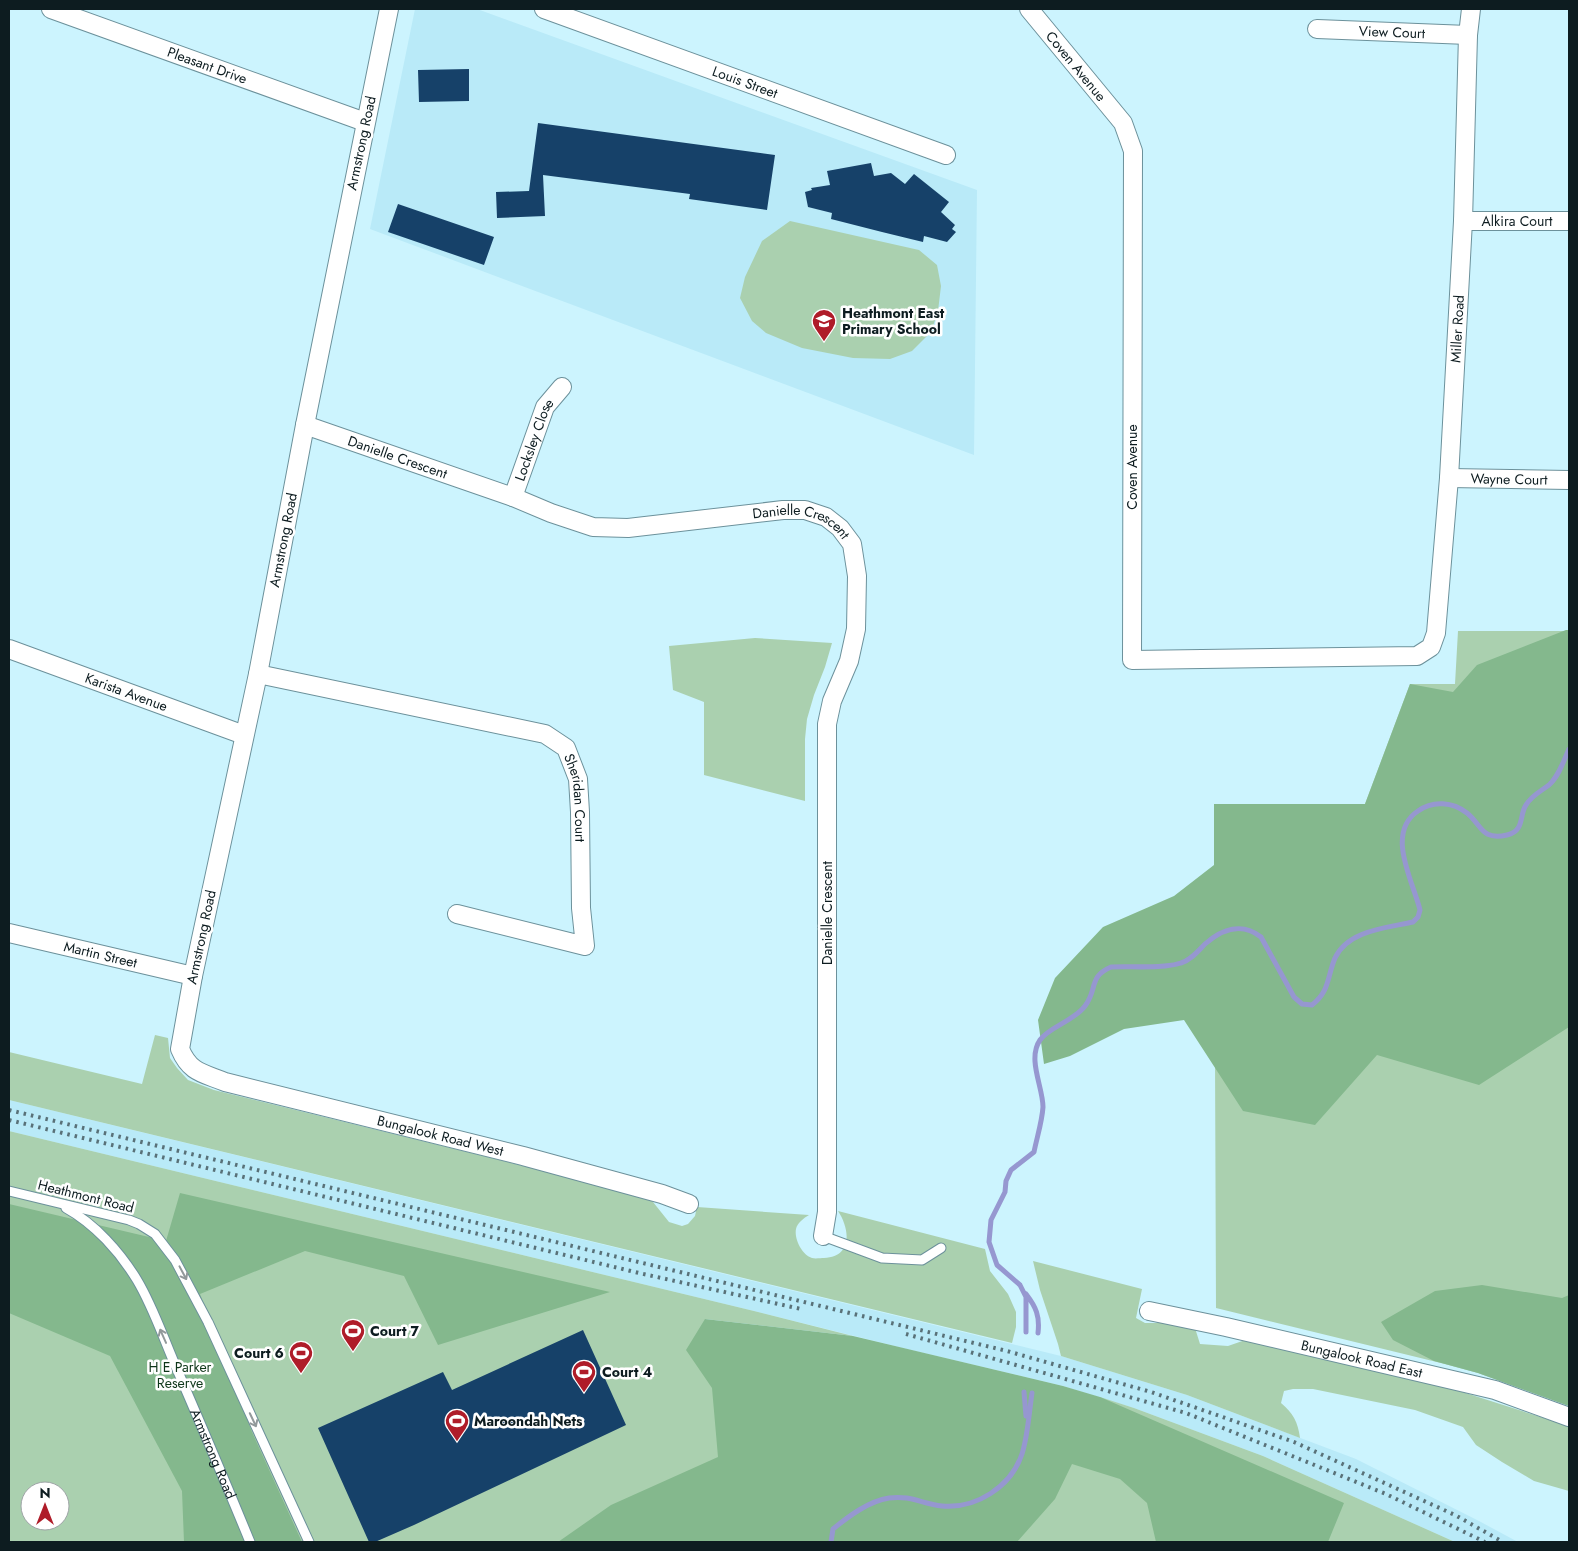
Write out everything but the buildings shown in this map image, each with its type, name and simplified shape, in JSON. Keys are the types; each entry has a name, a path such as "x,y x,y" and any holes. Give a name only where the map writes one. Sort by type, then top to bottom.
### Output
{"street":[{"name":"Pleasant Drive","path":"51,9 366,122"},
{"name":"Armstrong Road","path":"192,1068 185,1060 180,1049 193,976 258,674 305,425 390,9"},
{"name":"Louis Street","path":"544,9 946,155"},
{"name":"Coven Avenue","path":"1029,9 1123,122 1133,151 1132,660 1417,656 1431,647"},
{"name":"Miller Road","path":"1431,647 1436,633 1449,478 1463,221 1468,35 1471,9"},
{"name":"View Court","path":"1317,29 1468,35"},
{"name":"Alkira Court","path":"1463,221 1569,220"},
{"name":"Locksley Close","path":"512,497 545,407 562,387"},
{"name":"Danielle Crescent","path":"305,425 593,527 628,528 783,510 805,510 826,517 840,528 852,544 857,576 856,629 849,660 832,701 827,724 827,1212 822,1236"},
{"name":"Wayne Court","path":"1449,478 1569,480"},
{"name":"Karista Avenue","path":"9,649 244,735"},
{"name":"Sheridan Court","path":"258,674 545,734 566,748 578,779 581,908 584,946 457,914"},
{"name":"Martin Street","path":"9,933 193,976"},
{"name":"Bungalook Road West","path":"192,1068 225,1082 523,1156 662,1194 689,1204"},
{"name":"Bungalook Road East","path":"1149,1312 1226,1327 1495,1390 1569,1417"}],"lane":[{"name":"Heathmont Road","path":"9,1191 129,1220 155,1234 175,1260 208,1322 309,1542"},
{"name":"Armstrong Road","path":"55,1202 74,1212 101,1234 137,1280 193,1405 250,1542"},
{"path":"822,1236 882,1258 922,1260 941,1248"}],"shaded area":[{"name":"Heathmont East Primary School","path":"415,9 477,9 977,190 974,455 370,229"},
{"path":"9,1100 1061,1356 1187,1395 1356,1459 1518,1542 1455,1542 1263,1456 1134,1408 1063,1386 9,1131"}],"green space":[{"path":"790,221 919,250 937,265 941,286 938,311 931,332 912,351 890,359 853,358 802,348 766,333 752,321 740,298 745,277 762,241"},
{"path":"1569,630 1569,1027 1479,1085 1377,1055 1315,1125 1243,1111 1184,1020 1124,1029 1070,1056 1044,1064 1038,1020 1055,978 1103,927 1174,896 1214,865 1214,804 1365,804 1410,684 1453,692 1477,665"},
{"path":"1458,631 1569,631 1569,1406 1478,1373 1216,1308 1214,804 1365,804 1410,684 1455,684"},
{"path":"755,638 832,643 807,719 805,739 805,801 704,775 704,702 673,690 669,646"},
{"path":"155,1035 168,1038 170,1058 188,1080 214,1090 642,1195 653,1202 669,1222 682,1226 688,1224 695,1216 697,1207 809,1215 797,1227 798,1242 808,1256 824,1258 840,1253 846,1241 845,1226 838,1211 985,1249 990,1271 1008,1294 1016,1312 1016,1327 1012,1343 9,1100 9,1052 142,1084"},
{"name":"H E Parker Reserve","path":"9,1131 853,1336 705,1319 726,1414 724,1462 602,1542 9,1542"},
{"path":"180,1193 610,1292 438,1345 404,1276 305,1251 200,1294 252,1432 302,1542 184,1542 182,1491 110,1356 9,1313 9,1204 166,1241"},
{"path":"1033,1261 1142,1289 1136,1318 1145,1323 1170,1323 1195,1328 1200,1344 1228,1346 1251,1338 1406,1374 1569,1426 1569,1491 1534,1481 1476,1445 1463,1427 1415,1410 1313,1389 1284,1391 1281,1403 1294,1418 1300,1438 1187,1395 1061,1356"},
{"path":"1482,1285 1562,1298 1569,1295 1569,1406 1478,1373 1434,1361 1393,1340 1381,1322 1435,1291"},
{"path":"705,1319 853,1336 1063,1386 1100,1397 1344,1503 1328,1542 1156,1542 1147,1503 1120,1479 1072,1464 1055,1499 1017,1542 558,1542 611,1505 718,1457 712,1388 686,1350"},
{"path":"1100,1397 1263,1456 1455,1542 951,1542"}],"waterway":[{"path":"1026,1332 1026,1297 1020,1285 997,1265 989,1242 991,1220 1005,1192 1006,1181 1011,1170 1034,1152 1043,1107 1035,1064 1036,1048 1044,1035 1075,1016 1085,1006 1099,975 1111,967 1156,967 1185,962 1218,934 1232,929 1247,930 1261,937 1294,997 1302,1004 1312,1005 1318,1000 1325,989 1335,958 1349,941 1369,932 1413,922 1418,917 1420,910 1404,858 1402,844 1403,832 1408,820 1424,807 1443,804 1456,806 1467,813 1487,834 1498,836 1513,833 1521,822 1528,802 1553,781 1569,749"},
{"path":"1026,1294 1036,1312 1038,1333"},
{"path":"1024,1392 1026,1416"},
{"path":"831,1542 833,1529 874,1502 897,1497 935,1505 955,1506 967,1504 991,1494 1010,1476 1022,1454 1032,1393"}],"railway":[{"path":"9,1110 1007,1351 1151,1392 1294,1442 1455,1515 1503,1542"},
{"path":"9,1120 639,1273 801,1309"},
{"path":"906,1334 1186,1413 1386,1494 1485,1542"}],"place":[{"name":"Heathmont East Primary School","path":"824,342"},
{"name":"Court 7","path":"353,1352"},
{"name":"Court 6","path":"301,1374"},
{"name":"Court 4","path":"584,1393"},
{"name":"Maroondah Nets","path":"457,1442"}]}
